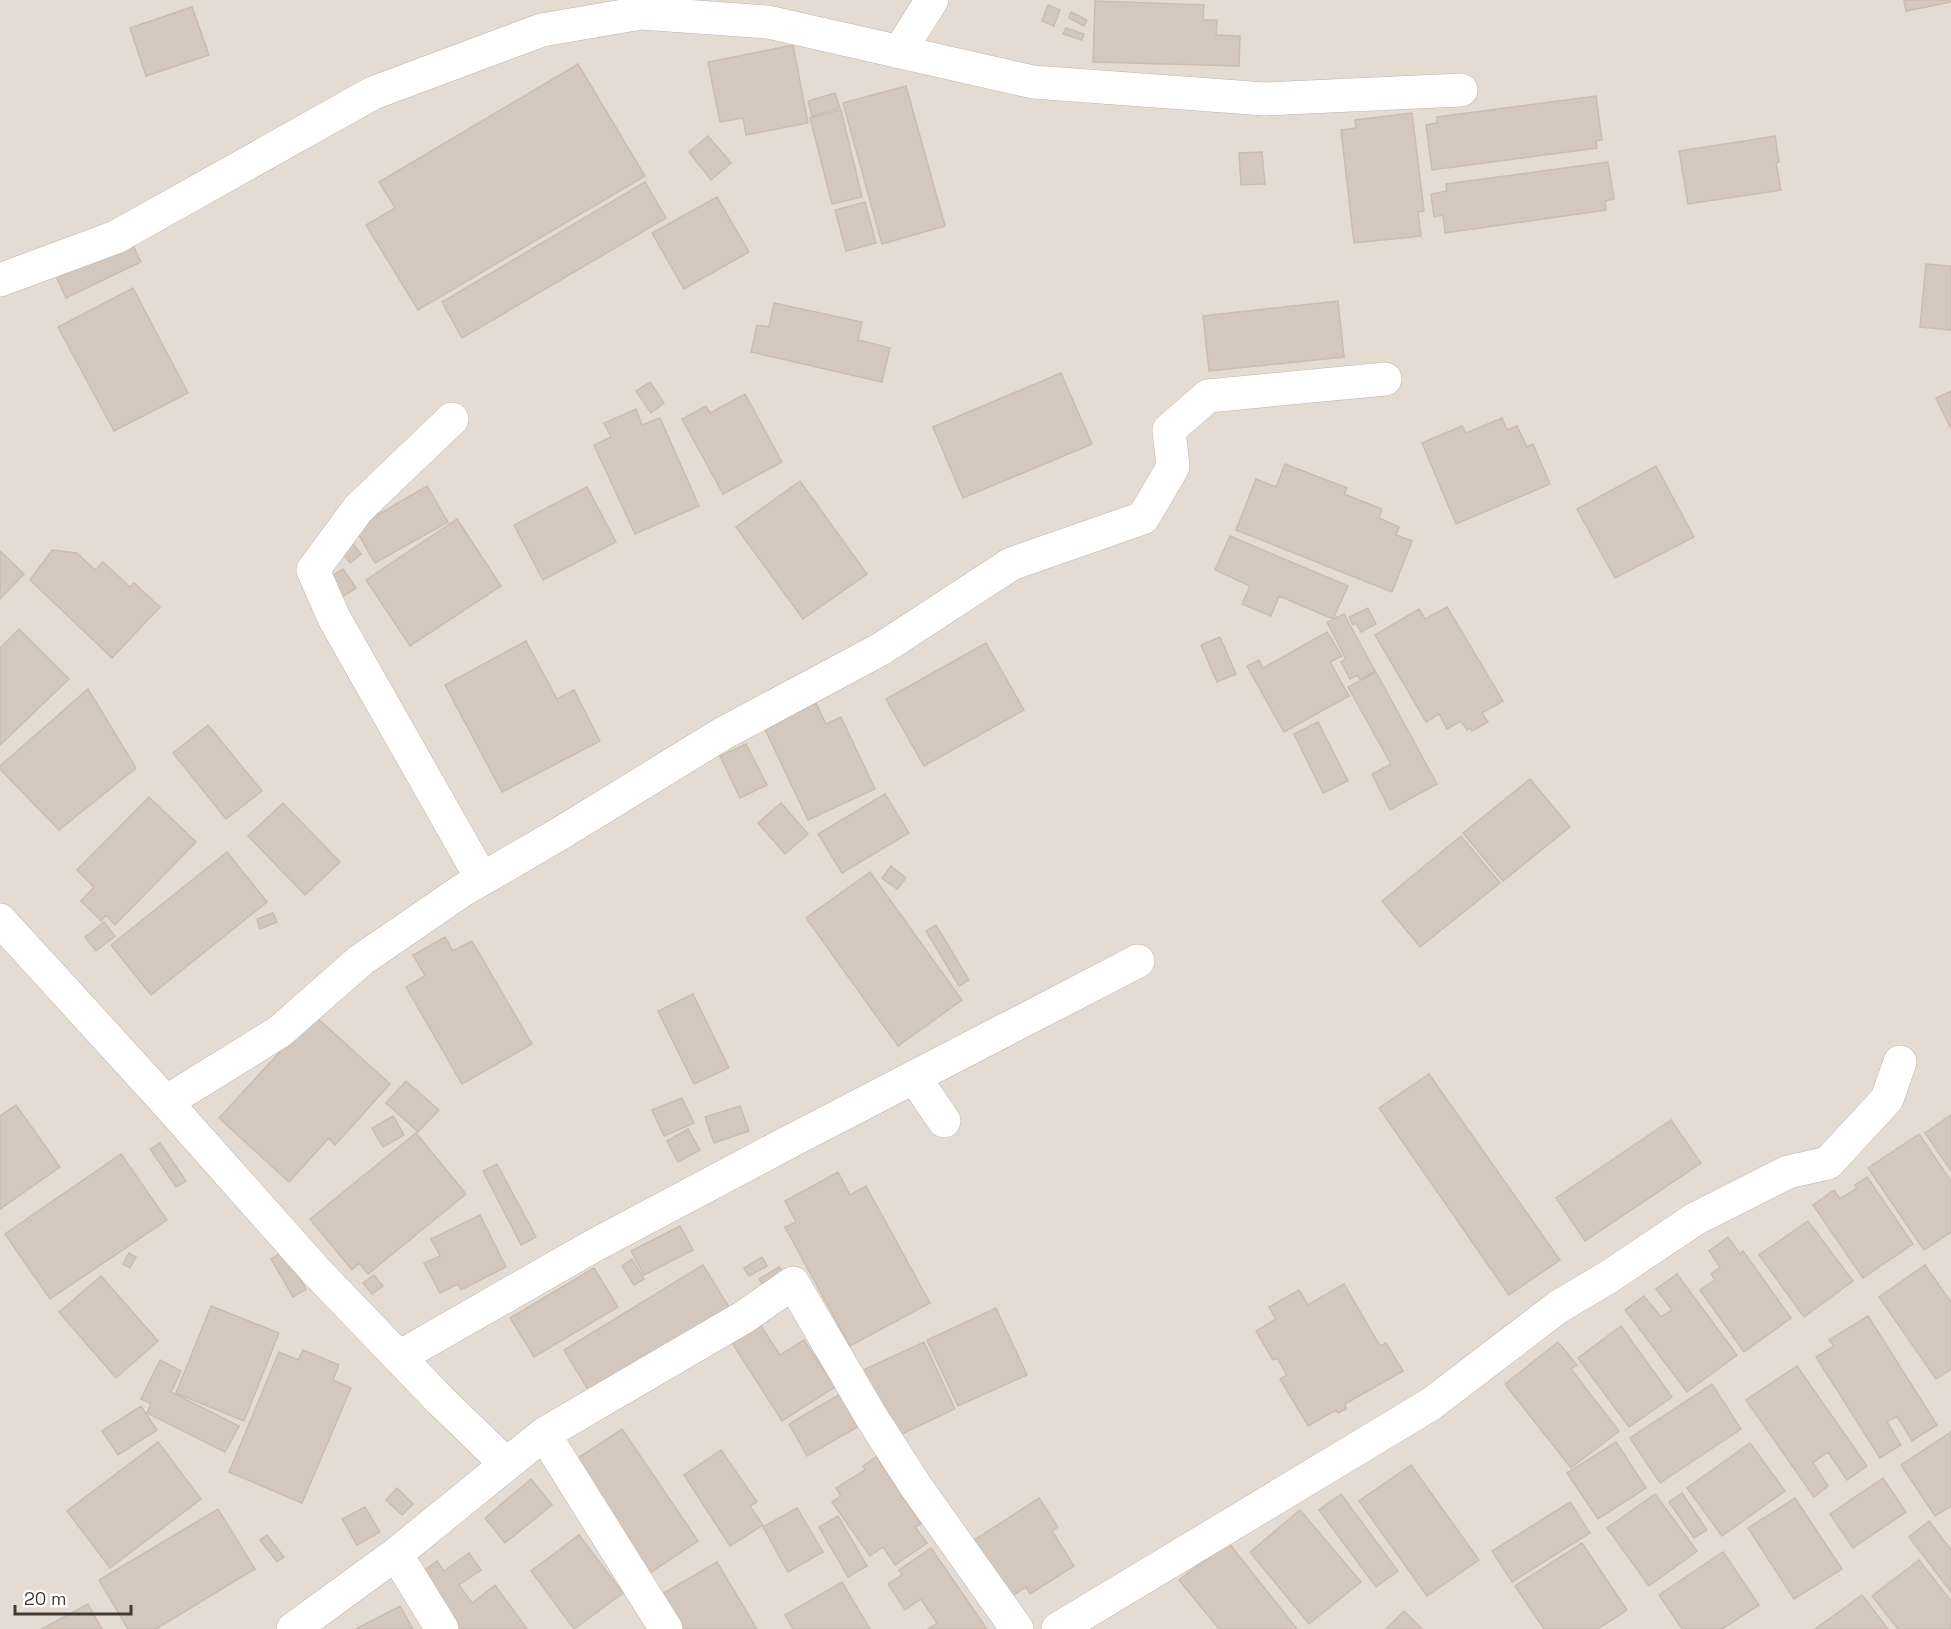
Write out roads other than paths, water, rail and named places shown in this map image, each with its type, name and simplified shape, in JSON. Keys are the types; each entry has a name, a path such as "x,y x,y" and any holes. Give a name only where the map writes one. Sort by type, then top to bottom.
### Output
{"street":[{"path":"899,52 932,0"},
{"path":"0,279 116,237 373,93 542,30 641,13 768,22 1033,82 1265,99 1461,90"},
{"path":"166,1102 279,1032 361,960 482,879 722,734 881,649 1011,564 1143,518 1173,467 1169,430 1208,396 1385,379"},
{"path":"452,419 358,509 313,570 334,618 482,879"},
{"path":"0,920 317,1272 506,1464"},
{"path":"399,1357 593,1246 1138,961"},
{"path":"1058,1629 1431,1404 1558,1307 1610,1276 1695,1219 1788,1172 1828,1163 1887,1098 1900,1062"},
{"path":"914,1077 944,1120"},
{"path":"293,1629 396,1554 544,1434 744,1317 793,1283 872,1418 915,1485 1017,1629"},
{"path":"544,1434 666,1629"},
{"path":"396,1554 442,1629"}]}
